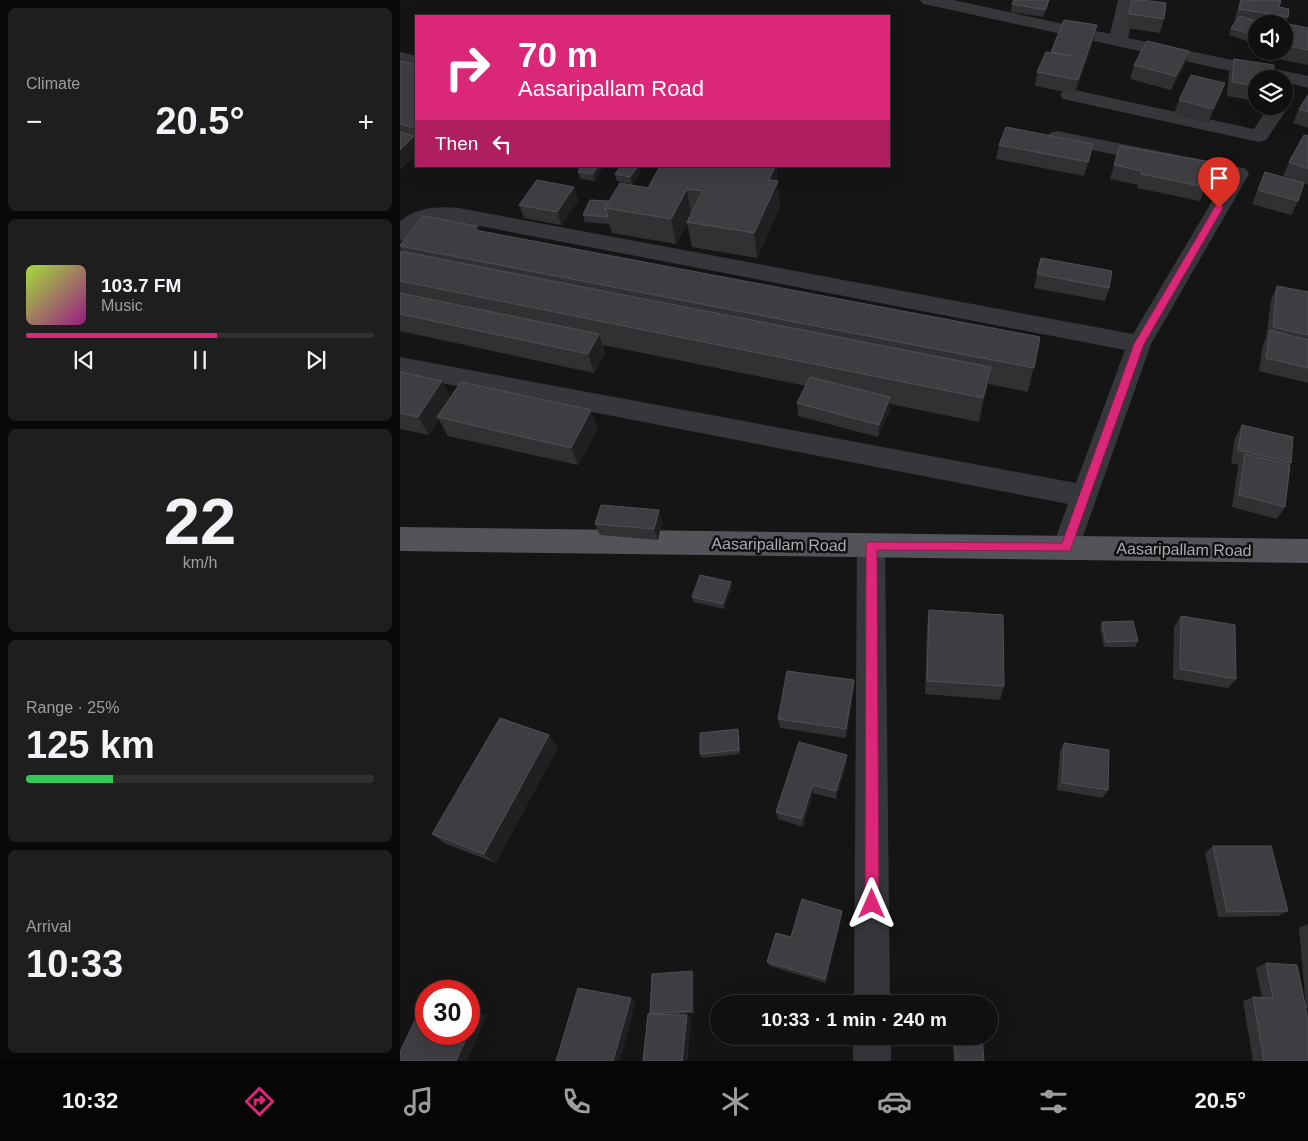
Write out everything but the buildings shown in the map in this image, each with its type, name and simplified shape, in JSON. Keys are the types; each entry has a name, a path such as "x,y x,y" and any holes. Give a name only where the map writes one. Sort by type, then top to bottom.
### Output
{"main road":[{"name":"Aasaripallam Road","path":"400,539 1308,551"}],"street":[{"path":"929,0 1302,81"},
{"path":"1118,40 1128,0"},
{"path":"400,58 415,61"},
{"path":"1070,96 1249,155"},
{"path":"1066,548 1139,344 1273,115"},
{"path":"1050,136 1249,155"},
{"path":"400,234 408,224 421,216 441,213 459,215 1139,344"},
{"path":"400,366 1085,496"},
{"path":"871,546 872,995"},
{"path":"872,1045 872,1061"}],"route":[{"path":"872,904 871,546 1066,548 1139,344 1219,208"}]}
